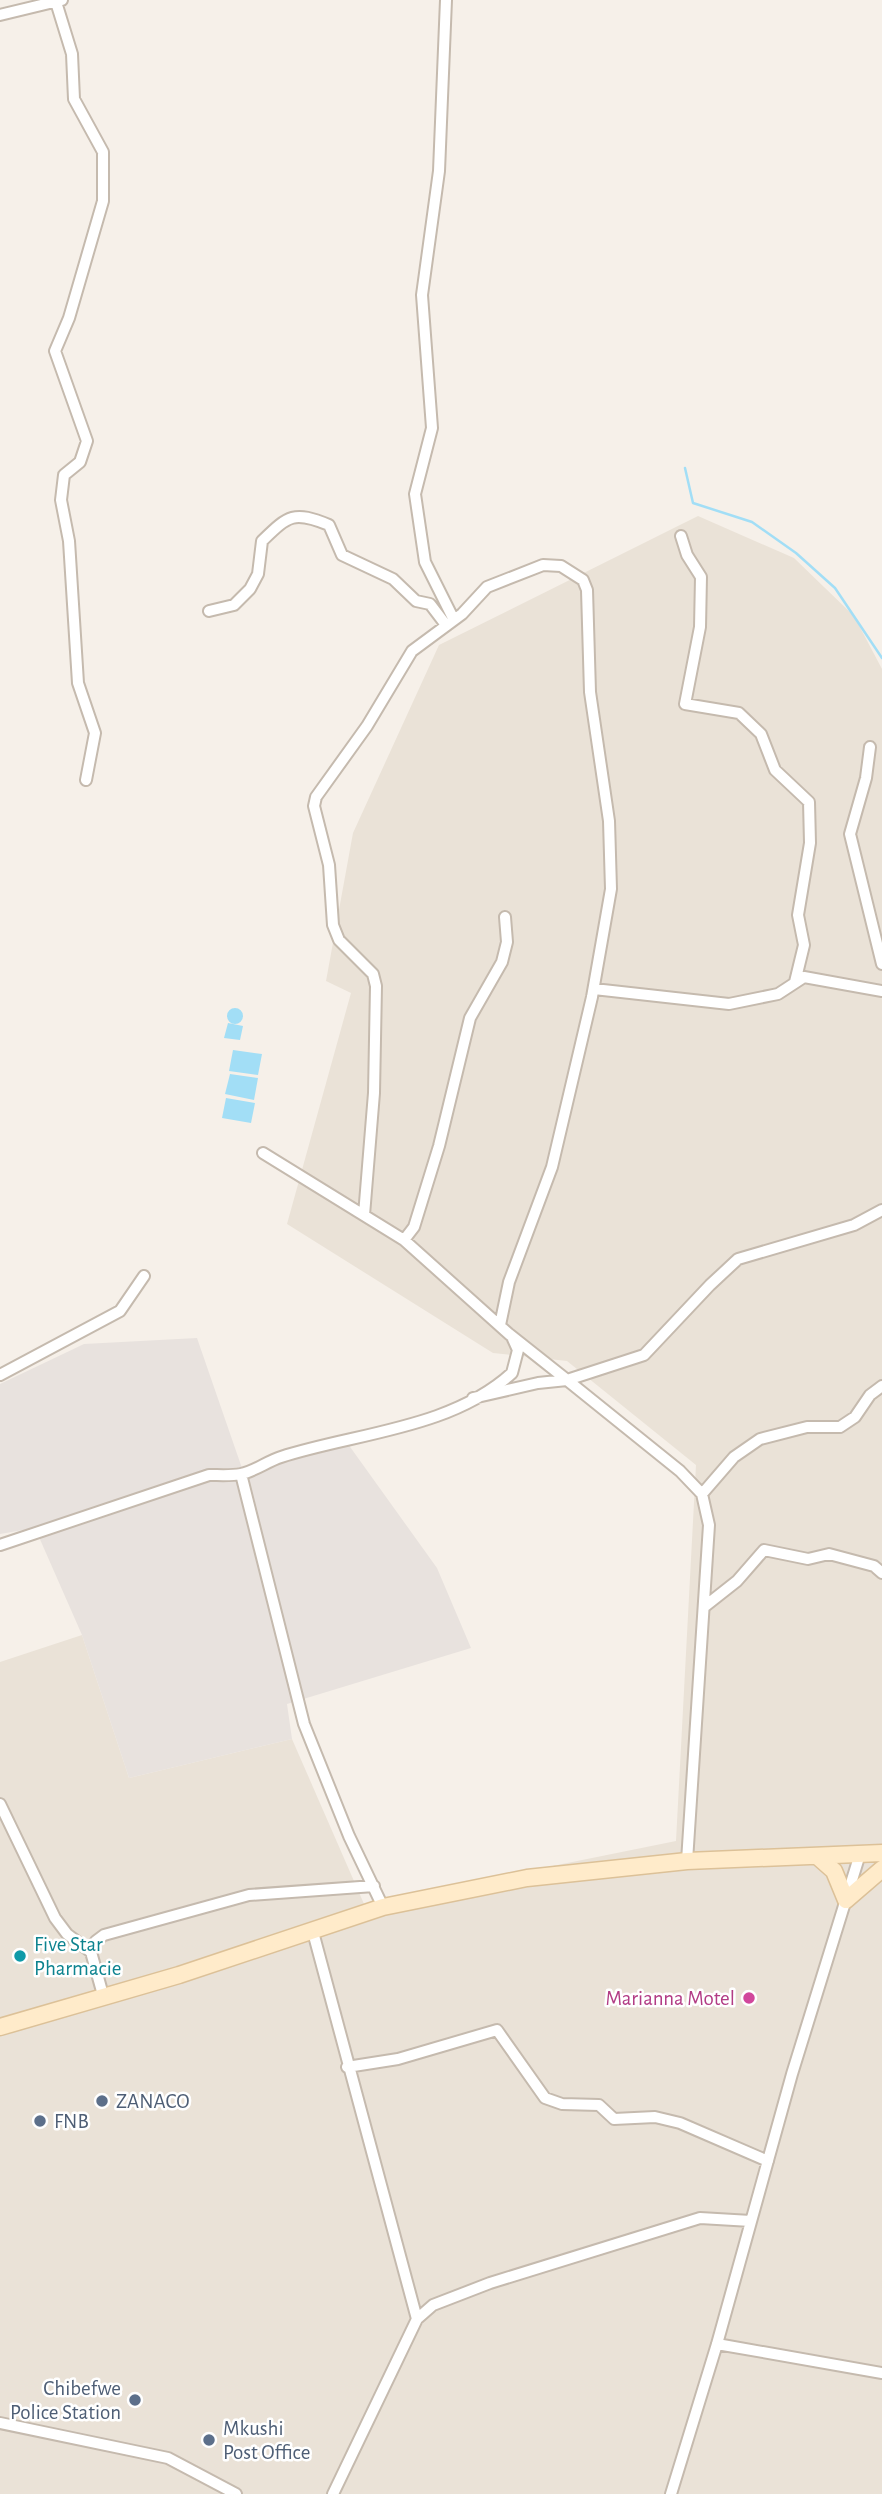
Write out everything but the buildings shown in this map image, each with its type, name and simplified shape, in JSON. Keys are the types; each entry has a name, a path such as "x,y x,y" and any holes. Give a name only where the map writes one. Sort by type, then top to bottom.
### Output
{"main road":[{"path":"0,2027 313,1932 383,1907 527,1878 687,1861 882,1853"},
{"path":"817,1856 834,1871 846,1900 882,1869"}],"street":[{"path":"446,0 439,171 422,295 432,428 415,494 425,562 450,622"},
{"path":"0,15 59,1 72,54 74,99 103,152 103,201 69,318 55,351 87,441 80,462 64,475 61,500 69,541 78,682 95,733 86,780"},
{"path":"209,611 238,601 257,576 262,541 285,519 300,517 329,525 342,555 393,579 418,602 432,607 450,622"},
{"path":"681,536 687,555 701,577 700,627 685,704 739,713 761,734 775,770 809,802 810,843 798,915 804,945 795,982"},
{"path":"364,1215 374,1093 376,986 373,974 339,940 333,925 333,886 314,806 316,797 367,726 412,651 450,622 487,587 530,568 561,566 583,580 589,616 591,704 609,821 611,890 594,989 552,1167 509,1282 500,1325"},
{"path":"870,747 866,778 850,834 882,964"},
{"path":"404,1240 414,1227 439,1146 470,1018 502,962 507,942 505,917"},
{"path":"594,989 729,1004 778,994 804,977 882,991"},
{"path":"263,1153 404,1240 509,1334 680,1471 702,1494 709,1525 687,1861"},
{"path":"473,1398 538,1383 567,1380 644,1355 738,1259 854,1225 882,1210"},
{"path":"0,1375 120,1311 145,1276"},
{"path":"0,1545 209,1475 242,1474 281,1457 374,1435 434,1417 473,1398 512,1374 518,1350 509,1334"},
{"path":"702,1494 734,1457 760,1439 807,1427 840,1427 855,1418 870,1395 882,1386"},
{"path":"242,1474 304,1724 349,1836 383,1907"},
{"path":"704,1607 737,1581 764,1550 808,1559 830,1554 874,1566 882,1573"},
{"path":"0,1804 55,1918 67,1934 91,1952 103,1995"},
{"path":"671,2494 860,1854"},
{"path":"91,1952 96,1941 104,1935 249,1895 374,1886"},
{"path":"313,1932 347,2067 417,2319"},
{"path":"347,2067 398,2059 497,2030 516,2053 545,2098 562,2104 599,2105 614,2119 655,2117 680,2123 768,2161"},
{"path":"333,2494 417,2319 433,2305 490,2283 700,2218 751,2221"},
{"path":"412,2295 433,2305"},
{"path":"717,2344 882,2373"},
{"path":"0,2423 33,2427 168,2458 236,2494"}],"shaded area":[{"path":"698,516 794,558 854,616 882,669 882,2494 0,2494 0,1662 82,1635 129,1778 292,1739 364,1904 676,1841 696,1465 567,1361 493,1353 287,1224 351,993 326,981 353,833 439,645"},
{"path":"197,1338 244,1474 348,1444 437,1568 471,1648 287,1704 292,1739 129,1778 82,1635 35,1528 0,1534 0,1384 84,1344"}],"water":[{"path":"235,1008 241,1010 241,1022 235,1024 229,1022 227,1016 229,1010"},
{"path":"228,1023 243,1026 240,1040 224,1038"},
{"path":"233,1050 262,1054 258,1075 229,1071"},
{"path":"230,1074 258,1078 254,1100 225,1094"},
{"path":"226,1098 255,1103 251,1123 222,1118"}],"waterway":[{"path":"685,468 693,503 752,522 796,553 835,588 882,658"}],"place":[{"name":"Five Star Pharmacie","path":"20,1956"},
{"name":"Marianna Motel","path":"749,1998"},
{"name":"ZANACO","path":"102,2101"},
{"name":"FNB","path":"40,2121"},
{"name":"Chibefwe Police Station","path":"135,2400"},
{"name":"Mkushi Post Office","path":"209,2440"}]}
